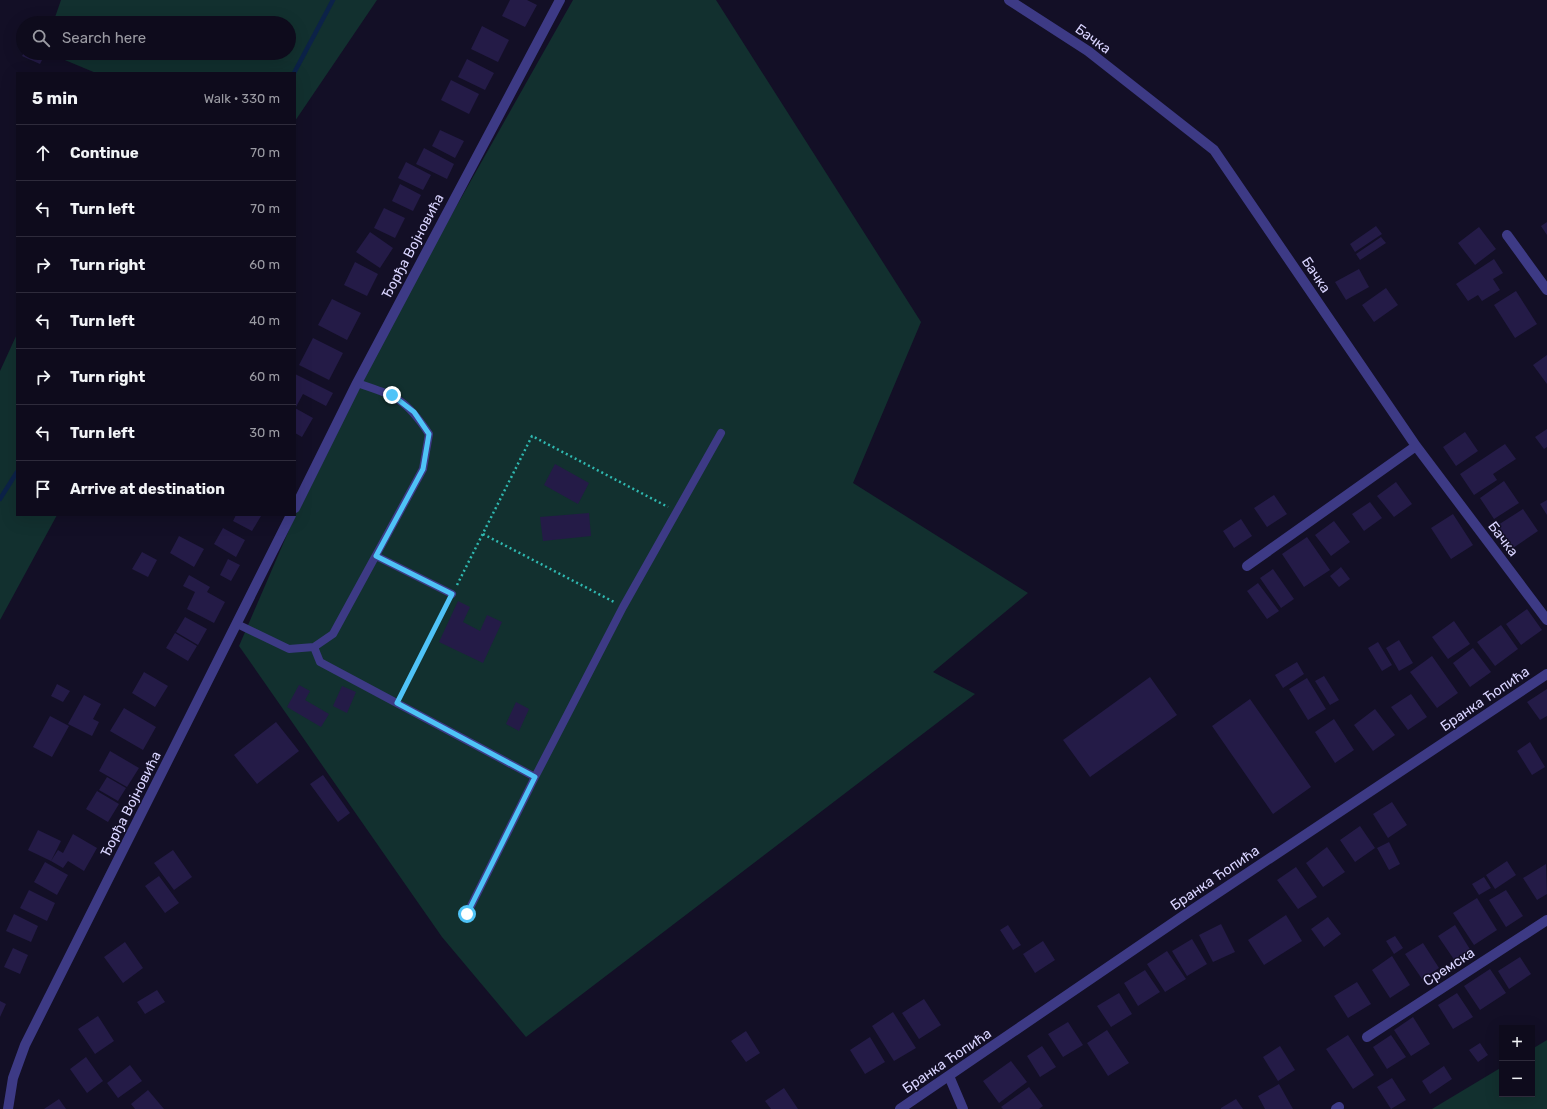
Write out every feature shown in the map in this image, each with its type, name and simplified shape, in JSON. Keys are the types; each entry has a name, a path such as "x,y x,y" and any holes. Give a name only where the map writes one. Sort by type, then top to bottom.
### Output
{"street":[{"name":"Ђорђа Војновића","path":"296,506 357,383 560,0"},
{"name":"Бачка","path":"1010,0 1088,52 1214,150 1416,446 1547,620"},
{"path":"1507,235 1547,290"},
{"path":"1247,566 1416,446"},
{"name":"Ђорђа Војновића","path":"8,1109 13,1078 25,1045 291,516"},
{"name":"Бранка Ћопића","path":"900,1109 1184,916 1547,674"},
{"name":"Сремска","path":"1367,1037 1547,920"},
{"path":"948,1076 963,1109"}],"lane":[{"path":"237,624 289,649 314,647 333,634 423,469 429,434 414,412 392,395 357,383"},
{"path":"467,914 535,777 623,607 721,433"},
{"path":"376,556 452,594"},
{"path":"314,647 320,662 535,777"}],"path":[{"path":"397,703 532,436 676,511"},
{"path":"483,534 623,607"}],"green space":[{"path":"61,0 377,0 296,120 296,72 94,72 65,60 296,60 296,16 55,16"},
{"path":"573,0 716,0 921,322 853,483 1028,593 933,672 975,694 526,1037 442,937 239,646 339,414"},
{"path":"16,336 16,516 56,516 0,620 0,371"},
{"path":"1547,1040 1547,1109 1432,1109 1499,1069 1499,1097 1535,1097 1535,1047"}],"building":[{"path":"510,0 527,0 537,5 525,27 502,16"},
{"path":"482,26 509,40 498,62 471,49"},
{"path":"467,59 494,73 485,90 458,77"},
{"path":"31,60 42,60 40,64"},
{"path":"451,80 479,94 469,114 441,100"},
{"path":"440,130 464,141 455,158 432,146"},
{"path":"424,148 454,164 447,179 416,164"},
{"path":"406,162 431,175 423,190 398,178"},
{"path":"400,184 421,195 413,211 392,201"},
{"path":"384,208 405,218 395,238 374,228"},
{"path":"1547,222 1547,235 1541,226"},
{"path":"1376,226 1382,234 1355,252 1350,244"},
{"path":"1479,227 1496,249 1475,265 1458,243"},
{"path":"370,232 393,248 380,268 356,252"},
{"path":"1381,237 1386,243 1360,260 1356,254"},
{"path":"1494,259 1503,273 1493,279 1500,290 1482,301 1478,295 1468,301 1456,284"},
{"path":"355,262 378,274 367,296 344,285"},
{"path":"1359,269 1369,287 1346,300 1335,282"},
{"path":"1386,288 1398,305 1374,322 1362,305"},
{"path":"1516,291 1537,324 1515,338 1494,305"},
{"path":"332,299 361,313 347,340 318,325"},
{"path":"313,338 343,353 329,380 299,365"},
{"path":"1547,355 1547,384 1533,365"},
{"path":"296,374 333,393 326,406 303,394 296,407"},
{"path":"296,409 313,418 302,437 296,434"},
{"path":"1547,429 1547,447 1544,449 1535,437"},
{"path":"1465,432 1478,451 1456,466 1443,447"},
{"path":"1505,444 1516,459 1493,474 1497,480 1474,495 1460,474"},
{"path":"555,464 589,483 578,504 544,485"},
{"path":"1504,481 1519,503 1494,519 1480,498"},
{"path":"1396,482 1412,504 1394,517 1377,496"},
{"path":"1274,495 1287,514 1267,527 1254,508"},
{"path":"1547,500 1547,515 1540,504"},
{"path":"1370,502 1382,518 1364,531 1352,514"},
{"path":"1523,509 1538,531 1513,548 1498,525"},
{"path":"589,513 591,536 543,541 540,517"},
{"path":"1453,514 1473,545 1451,559 1431,528"},
{"path":"236,516 261,516 252,531 233,521"},
{"path":"1241,519 1252,536 1234,548 1223,531"},
{"path":"1334,521 1350,542 1331,556 1315,535"},
{"path":"223,528 245,540 236,557 214,544"},
{"path":"179,536 204,549 194,567 170,553"},
{"path":"1307,537 1330,570 1304,587 1282,554"},
{"path":"142,552 157,560 148,577 132,569"},
{"path":"228,559 240,565 231,581 220,575"},
{"path":"1341,567 1350,579 1339,587 1330,576"},
{"path":"1273,569 1294,599 1281,608 1260,578"},
{"path":"189,575 210,587 207,592 225,602 214,623 187,609 195,592 183,586"},
{"path":"1258,583 1279,611 1267,619 1247,591"},
{"path":"458,601 470,607 463,622 480,631 487,615 502,622 483,663 439,642"},
{"path":"1527,609 1542,630 1521,645 1506,624"},
{"path":"185,617 207,629 198,645 176,632"},
{"path":"1454,621 1470,644 1448,659 1432,637"},
{"path":"1501,625 1518,649 1495,666 1477,642"},
{"path":"175,633 197,646 188,661 166,648"},
{"path":"1399,640 1413,663 1399,671 1386,648"},
{"path":"1378,642 1392,665 1382,671 1368,648"},
{"path":"1473,648 1491,672 1470,687 1453,663"},
{"path":"1432,656 1458,693 1437,708 1410,672"},
{"path":"1297,662 1304,674 1283,688 1275,675"},
{"path":"144,672 168,686 155,707 132,693"},
{"path":"1324,676 1339,700 1330,705 1315,681"},
{"path":"1150,677 1177,715 1090,777 1063,740"},
{"path":"1307,678 1326,709 1308,720 1289,689"},
{"path":"57,684 70,691 63,702 51,696"},
{"path":"299,685 310,691 305,700 329,714 321,727 287,707"},
{"path":"342,686 356,692 347,713 333,706"},
{"path":"1547,689 1547,716 1540,720 1527,702"},
{"path":"1411,694 1427,717 1408,730 1391,707"},
{"path":"84,695 101,704 93,719 99,722 92,736 68,724"},
{"path":"1250,699 1311,787 1273,814 1212,726"},
{"path":"516,702 529,709 519,731 506,724"},
{"path":"124,708 156,727 143,750 110,731"},
{"path":"1375,709 1395,735 1373,751 1354,725"},
{"path":"50,716 69,726 52,757 33,747"},
{"path":"1334,719 1354,750 1335,763 1315,732"},
{"path":"276,722 299,751 257,784 234,755"},
{"path":"1530,742 1545,767 1532,775 1517,751"},
{"path":"110,751 139,768 127,787 99,771"},
{"path":"323,775 350,813 338,822 310,784"},
{"path":"107,777 126,788 118,801 99,790"},
{"path":"97,791 119,804 108,822 86,809"},
{"path":"1392,802 1407,825 1388,838 1373,814"},
{"path":"1360,826 1375,848 1355,862 1340,840"},
{"path":"38,830 61,841 51,861 28,850"},
{"path":"73,834 97,848 84,871 68,861 63,868 51,861 58,850 63,853"},
{"path":"1389,842 1400,864 1389,870 1377,848"},
{"path":"1327,847 1345,872 1323,887 1306,863"},
{"path":"173,850 192,877 174,890 154,863"},
{"path":"1507,861 1516,875 1495,889 1486,875"},
{"path":"45,862 68,875 57,895 34,882"},
{"path":"1546,864 1547,894 1537,900 1523,878"},
{"path":"1296,867 1317,897 1298,909 1277,880"},
{"path":"159,876 179,903 165,913 145,886"},
{"path":"1484,877 1491,888 1479,895 1472,884"},
{"path":"29,890 55,903 47,921 20,908"},
{"path":"1506,890 1523,916 1506,927 1489,900"},
{"path":"1477,898 1497,930 1474,945 1453,913"},
{"path":"14,914 38,926 31,942 6,931"},
{"path":"1286,915 1302,941 1264,965 1248,940"},
{"path":"1328,917 1341,934 1324,947 1311,929"},
{"path":"1221,924 1235,952 1213,962 1199,935"},
{"path":"1008,925 1021,945 1013,950 1000,930"},
{"path":"1455,925 1471,951 1455,961 1438,936"},
{"path":"1395,936 1403,948 1394,954 1386,941"},
{"path":"1192,939 1207,964 1187,976 1172,951"},
{"path":"1043,941 1055,960 1035,973 1023,954"},
{"path":"125,942 143,968 123,983 104,957"},
{"path":"1423,943 1439,968 1422,979 1405,954"},
{"path":"13,948 28,955 20,974 4,967"},
{"path":"1167,951 1186,979 1165,992 1147,964"},
{"path":"1392,956 1410,985 1390,998 1372,970"},
{"path":"1520,957 1531,974 1509,989 1498,971"},
{"path":"1490,969 1506,993 1480,1010 1464,986"},
{"path":"1145,970 1160,992 1138,1006 1124,983"},
{"path":"1357,982 1371,1004 1348,1018 1334,996"},
{"path":"157,990 165,1002 145,1014 137,1002"},
{"path":"1119,993 1132,1014 1111,1027 1097,1006"},
{"path":"1457,993 1473,1017 1453,1029 1438,1005"},
{"path":"924,999 941,1025 919,1039 902,1013"},
{"path":"0,1001 6,1004 0,1017"},
{"path":"893,1012 916,1048 894,1061 872,1026"},
{"path":"98,1016 114,1041 95,1054 78,1029"},
{"path":"1413,1017 1430,1044 1411,1056 1394,1030"},
{"path":"1068,1022 1083,1045 1063,1057 1048,1034"},
{"path":"1107,1030 1129,1063 1108,1076 1087,1043"},
{"path":"746,1031 760,1053 746,1062 731,1041"},
{"path":"1348,1035 1374,1075 1353,1089 1326,1049"},
{"path":"1391,1035 1406,1057 1387,1069 1373,1047"},
{"path":"870,1037 885,1062 865,1074 850,1050"},
{"path":"1480,1043 1488,1055 1478,1062 1469,1050"},
{"path":"1042,1046 1056,1067 1040,1077 1027,1056"},
{"path":"1280,1046 1295,1070 1278,1081 1263,1057"},
{"path":"86,1057 103,1081 87,1093 70,1069"},
{"path":"1011,1061 1027,1082 999,1103 983,1081"},
{"path":"130,1065 142,1081 118,1098 107,1083"},
{"path":"1444,1066 1452,1079 1430,1094 1422,1081"},
{"path":"1392,1078 1406,1100 1391,1109 1377,1087"},
{"path":"1279,1084 1293,1109 1265,1109 1258,1096"},
{"path":"1029,1087 1043,1106 1039,1109 1003,1109 1001,1107"},
{"path":"784,1088 798,1109 771,1109 765,1101"},
{"path":"148,1090 164,1109 135,1109 131,1104"},
{"path":"59,1099 66,1109 44,1109"},
{"path":"1236,1099 1243,1109 1221,1109 1221,1108"}],"waterway":[{"path":"295,72 333,0"},
{"path":"0,499 16,474"}],"route":[{"path":"392,395 414,412 429,434 423,469 376,556 452,594 397,703 535,777 467,914"}]}
